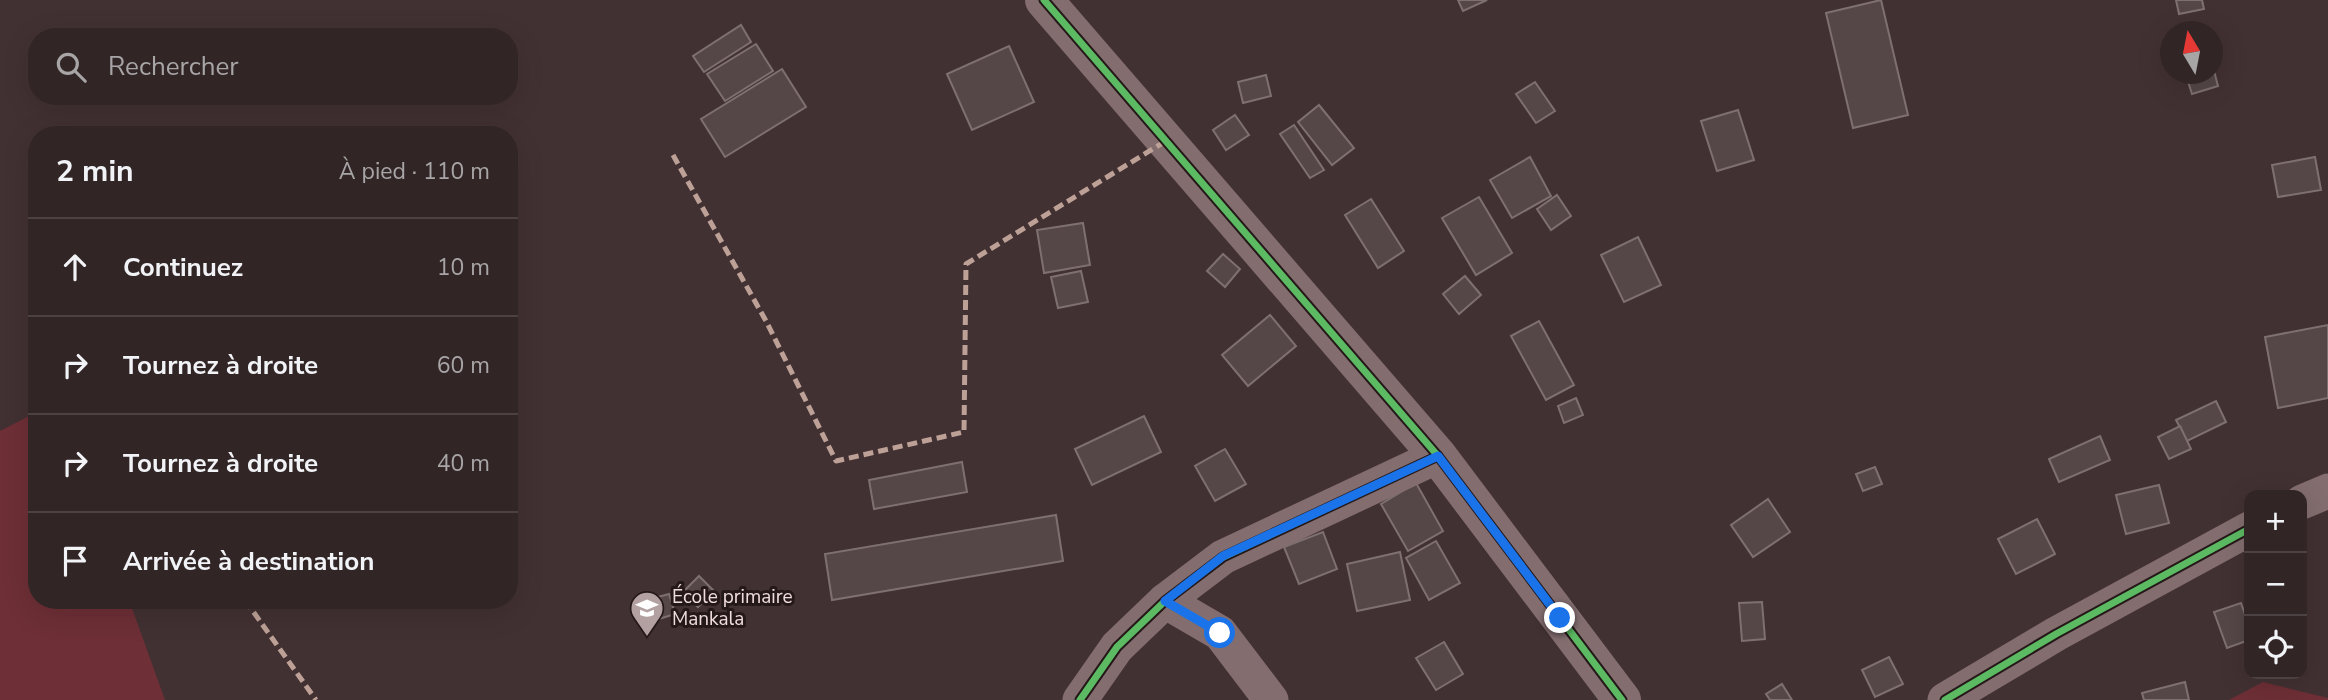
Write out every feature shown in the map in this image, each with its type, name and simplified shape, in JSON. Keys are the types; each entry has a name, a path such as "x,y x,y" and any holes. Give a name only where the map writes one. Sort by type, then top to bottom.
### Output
{"street":[{"path":"1044,0 1438,456 1622,700"},
{"path":"1080,700 1117,647 1165,601 1223,556 1438,456"},
{"path":"2307,500 2328,491"},
{"path":"1945,700 2056,634 2244,532"},
{"path":"1165,601 1220,633 1271,700"}],"shaded area":[{"path":"28,417 28,609 132,609 165,700 0,700 0,431"},
{"path":"2263,682 2328,698 2328,700 2229,700"}],"building":[{"path":"1458,0 1487,0 1463,11"},
{"path":"1881,0 1908,115 1853,128 1826,13"},
{"path":"2176,0 2202,0 2204,9 2179,14"},
{"path":"741,25 751,42 704,72 693,56"},
{"path":"756,44 773,71 725,101 707,74"},
{"path":"1009,46 1034,102 972,130 947,74"},
{"path":"782,69 806,107 725,157 701,119"},
{"path":"1266,75 1271,96 1243,103 1238,82"},
{"path":"1535,82 1555,111 1536,123 1516,94"},
{"path":"2189,84 2217,84 2218,86 2192,94"},
{"path":"1319,105 1354,148 1332,165 1298,122"},
{"path":"1738,110 1754,160 1717,171 1701,121"},
{"path":"1235,115 1249,135 1226,150 1213,130"},
{"path":"1294,125 1324,170 1310,178 1280,134"},
{"path":"1530,157 1551,196 1512,218 1490,180"},
{"path":"2315,157 2321,190 2278,197 2272,165"},
{"path":"1557,195 1571,216 1551,230 1537,209"},
{"path":"1479,197 1512,253 1476,275 1442,218"},
{"path":"1371,199 1404,251 1378,268 1345,215"},
{"path":"1083,223 1090,265 1044,273 1037,230"},
{"path":"1638,237 1661,285 1624,302 1601,255"},
{"path":"1223,254 1240,269 1225,287 1207,271"},
{"path":"1081,271 1088,302 1058,308 1051,277"},
{"path":"1465,276 1481,295 1459,314 1443,294"},
{"path":"1270,315 1296,346 1248,386 1222,355"},
{"path":"1539,321 1574,385 1546,400 1511,336"},
{"path":"2328,325 2328,398 2278,408 2265,337"},
{"path":"1576,398 1583,415 1564,423 1558,406"},
{"path":"2216,401 2226,422 2187,441 2176,420"},
{"path":"1144,416 1161,452 1092,485 1075,449"},
{"path":"2180,426 2191,449 2169,459 2158,437"},
{"path":"2100,436 2110,460 2059,482 2049,459"},
{"path":"1225,449 1246,484 1215,501 1195,466"},
{"path":"962,462 967,492 874,509 869,480"},
{"path":"1875,467 1882,484 1863,491 1856,474"},
{"path":"1416,483 1443,531 1408,551 1381,504"},
{"path":"2159,485 2169,523 2126,534 2116,495"},
{"path":"1768,499 1790,532 1753,557 1731,525"},
{"path":"1056,515 1063,561 832,600 825,554"},
{"path":"2037,519 2055,554 2016,574 1998,539"},
{"path":"1323,532 1337,569 1299,584 1284,547"},
{"path":"1436,541 1460,583 1429,600 1406,558"},
{"path":"1400,552 1410,600 1357,611 1347,564"},
{"path":"699,576 714,591 698,607 683,592"},
{"path":"669,594 675,614 649,622 643,601"},
{"path":"1762,602 1765,639 1742,641 1739,603"},
{"path":"2241,603 2244,612 2244,642 2227,648 2214,612"},
{"path":"1444,642 1463,674 1436,690 1416,658"},
{"path":"1889,657 1903,684 1875,697 1862,670"},
{"path":"2185,682 2189,700 2144,700 2142,693"},
{"path":"1782,684 1792,700 1770,700 1766,694"}],"marked path":[{"path":"673,155 766,321 836,461 964,432 966,264 1164,142"},
{"path":"251,609 316,700"}],"cycle path":[{"path":"1044,0 1438,456 1622,700"},
{"path":"1080,700 1117,647 1165,601 1223,557 1438,456"},
{"path":"1945,700 2056,634 2244,532"}],"place":[{"name":"École primaire Mankala","path":"647,638"}],"route":[{"path":"1220,633 1165,601 1223,556 1438,456 1560,618"}]}
